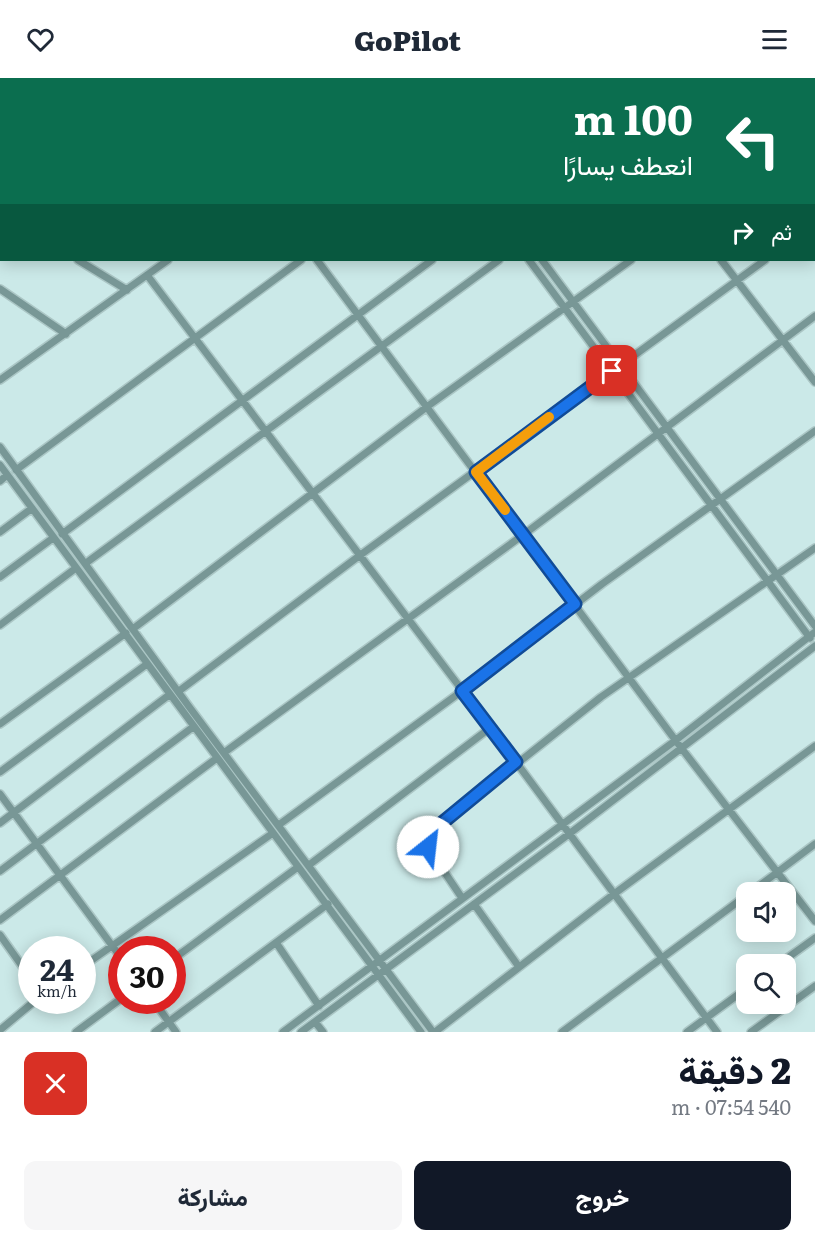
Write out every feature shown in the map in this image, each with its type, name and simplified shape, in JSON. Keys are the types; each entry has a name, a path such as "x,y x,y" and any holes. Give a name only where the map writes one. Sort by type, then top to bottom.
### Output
{"street":[{"path":"80,261 127,290"},
{"path":"0,380 127,290 162,261"},
{"path":"16,470 301,261"},
{"path":"318,261 360,314 675,740 815,921"},
{"path":"62,534 431,261"},
{"path":"86,563 498,261"},
{"path":"301,1032 569,834 815,646 812,634 657,433 530,261"},
{"path":"543,261 815,627"},
{"path":"134,628 428,406 630,261"},
{"path":"722,261 815,382"},
{"path":"179,691 359,556 764,261"},
{"path":"147,275 193,339 516,762 717,1032"},
{"path":"0,290 66,334"},
{"path":"225,752 524,535 815,316"},
{"path":"280,824 462,691 575,604 815,431"},
{"path":"0,447 62,534 104,587 434,1032 614,894 815,746"},
{"path":"0,465 126,633 169,695 380,973 421,1032"},
{"path":"0,481 7,475"},
{"path":"0,532 31,509"},
{"path":"0,577 53,538"},
{"path":"462,898 431,852 428,838 431,832 516,762 629,677 778,576 815,548"},
{"path":"0,625 76,568"},
{"path":"95,593 104,587"},
{"path":"0,724 126,633"},
{"path":"283,1032 675,740 812,634"},
{"path":"0,772 147,664"},
{"path":"0,824 169,695"},
{"path":"0,871 193,727"},
{"path":"309,865 490,728"},
{"path":"0,920 217,758"},
{"path":"240,789 248,783"},
{"path":"0,794 108,942"},
{"path":"125,936 273,833"},
{"path":"765,882 815,844"},
{"path":"186,950 298,867"},
{"path":"155,1032 277,944 327,904"},
{"path":"474,904 519,967"},
{"path":"562,1032 736,904"},
{"path":"0,935 18,960"},
{"path":"793,954 815,938"},
{"path":"277,944 319,1006"},
{"path":"751,1032 815,986"},
{"path":"687,1032 736,996"},
{"path":"76,1032 108,1008"},
{"path":"0,1030 19,1014"},
{"path":"163,1014 176,1032"},
{"path":"315,1022 323,1032"}],"slow traffic":[{"path":"505,510 476,472 549,417"}],"route":[{"path":"428,847 431,832 516,762 462,691 575,604 476,472 612,371"}]}
